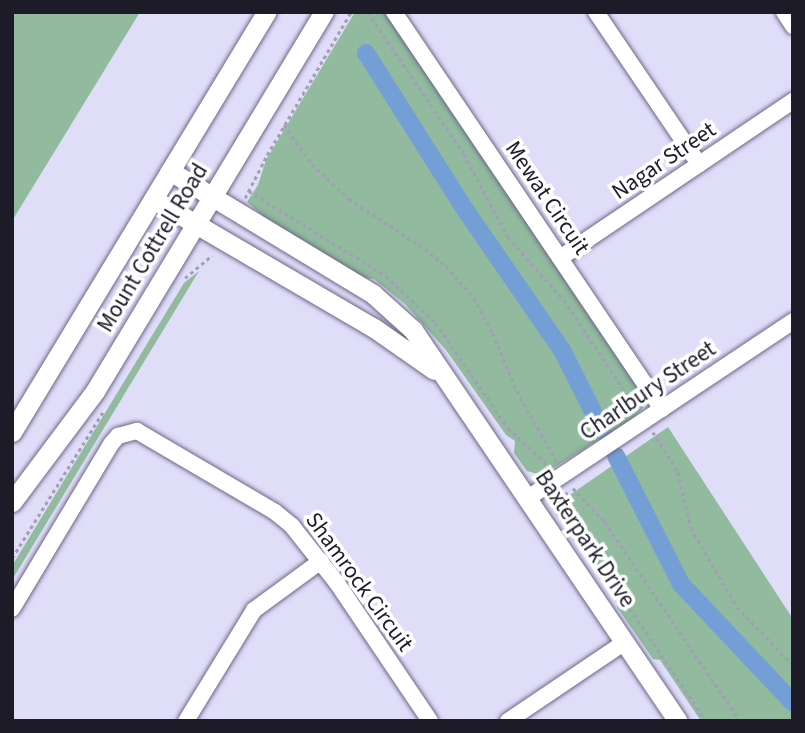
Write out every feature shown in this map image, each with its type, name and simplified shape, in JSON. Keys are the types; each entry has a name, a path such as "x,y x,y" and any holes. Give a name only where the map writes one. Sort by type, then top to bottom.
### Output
{"street":[{"name":"Mount Cottrell Road","path":"12,432 266,12"},
{"name":"Mount Cottrell Road","path":"12,502 95,391 324,12"},
{"name":"Mewat Circuit","path":"394,12 662,409"},
{"path":"596,12 699,164"},
{"path":"783,12 793,26"},
{"name":"Nagar Street","path":"560,258 793,101"},
{"name":"Baxterpark Drive","path":"170,171 387,305 413,330 678,721"},
{"name":"Baxterpark Drive","path":"153,199 374,328 451,384"},
{"name":"Charlbury Street","path":"528,498 793,321"},
{"name":"Shamrock Circuit","path":"12,609 111,444 127,432 146,434 275,512 304,538 430,721"},
{"path":"186,721 254,610 321,561"},
{"path":"508,721 625,642"}],"path":[{"path":"237,212 284,125 351,12"},
{"path":"368,12 464,154 508,237 564,300 678,471 691,528 737,607 793,665"},
{"path":"284,125 312,164 349,199 425,249 446,266 474,298 493,333 517,391 572,487 605,522 740,721"},
{"path":"181,281 212,254 221,240"},
{"path":"12,558 109,402"}],"green space":[{"path":"12,12 140,12 12,221"},
{"path":"355,12 388,12 645,398 643,408 632,419 542,475 527,471 514,453 515,441 506,435 446,350 405,304 374,279 364,278 270,222 247,202 258,185 266,160"},
{"path":"199,271 12,580 12,566 184,283"},
{"path":"668,427 793,619 793,721 701,721 660,660 653,659 617,607 618,600 572,527 564,525 551,508"}],"waterway":[{"path":"366,53 466,211 562,350 603,431"},
{"path":"616,456 681,584 793,703"}]}
